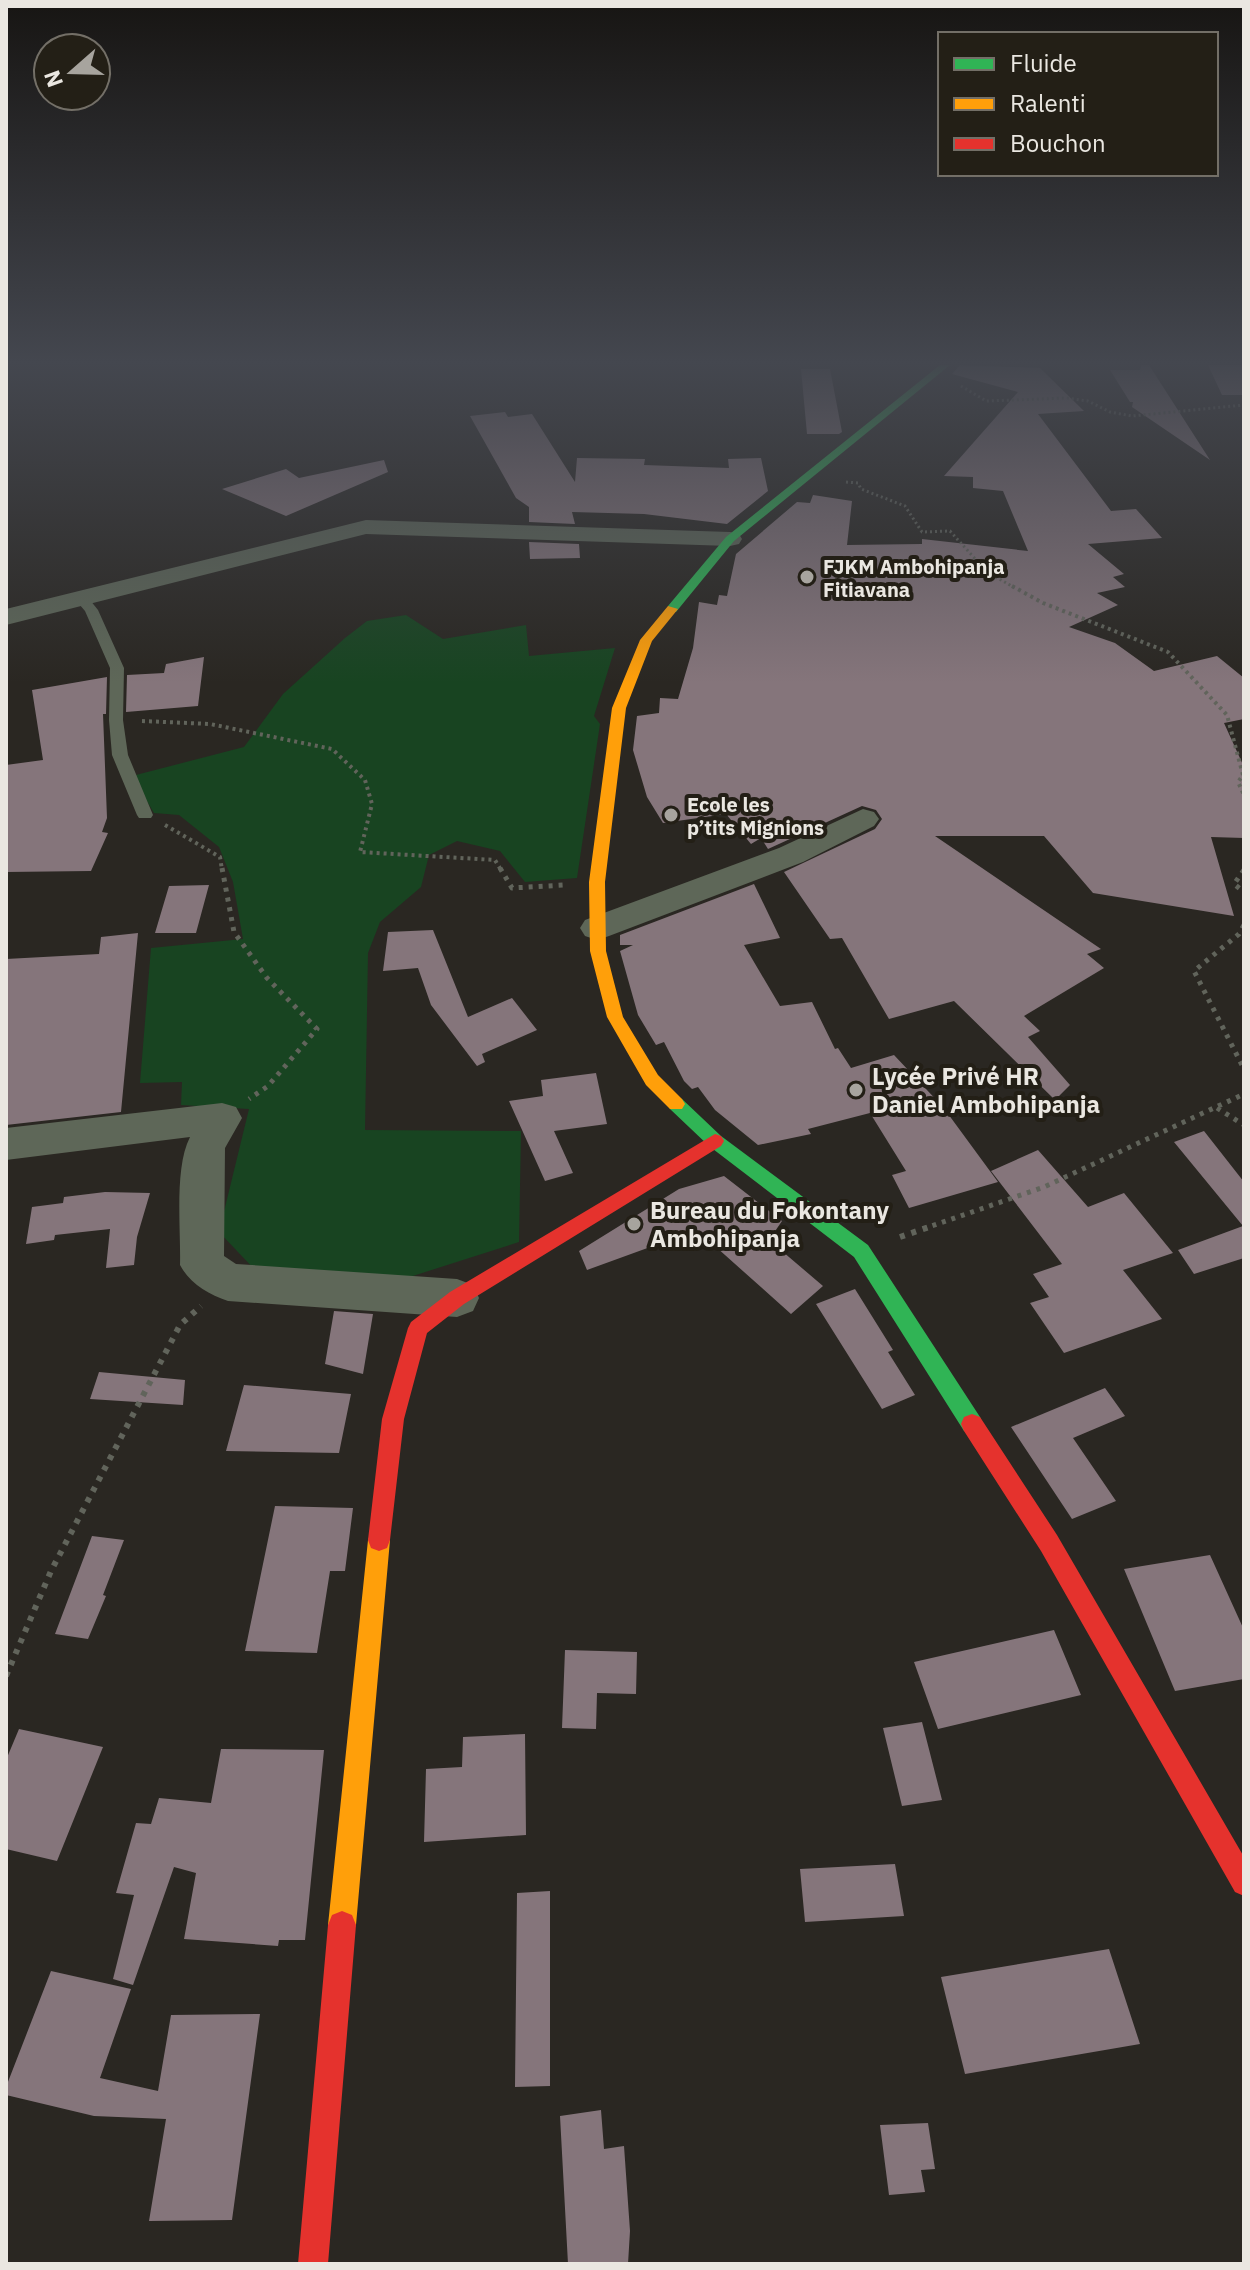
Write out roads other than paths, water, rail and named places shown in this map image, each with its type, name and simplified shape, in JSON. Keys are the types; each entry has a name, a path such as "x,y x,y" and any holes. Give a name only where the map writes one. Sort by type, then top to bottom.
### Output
{"street":[{"path":"811,471 730,539 646,640 619,708 597,882 598,951 615,1017 652,1080 715,1141 861,1251 1049,1543 1244,1883"},
{"path":"6,617 366,527 730,539"},
{"path":"597,928 791,855 863,819"},
{"path":"6,1144 222,1118 205,1147 202,1265 228,1282 457,1298"},
{"path":"313,2264 365,1664 393,1419 418,1328 457,1298 715,1141"}],"lane":[{"path":"81,598 91,610 117,668 116,720 120,755 145,815"}],"place":[{"name":"FJKM Ambohipanja Fitiavana","path":"807,577"},
{"name":"Ecole les p’tits Mignions","path":"671,815"},
{"name":"Lycée Privé HR Daniel Ambohipanja","path":"856,1090"},
{"name":"Bureau du Fokontany Ambohipanja","path":"634,1224"}]}
